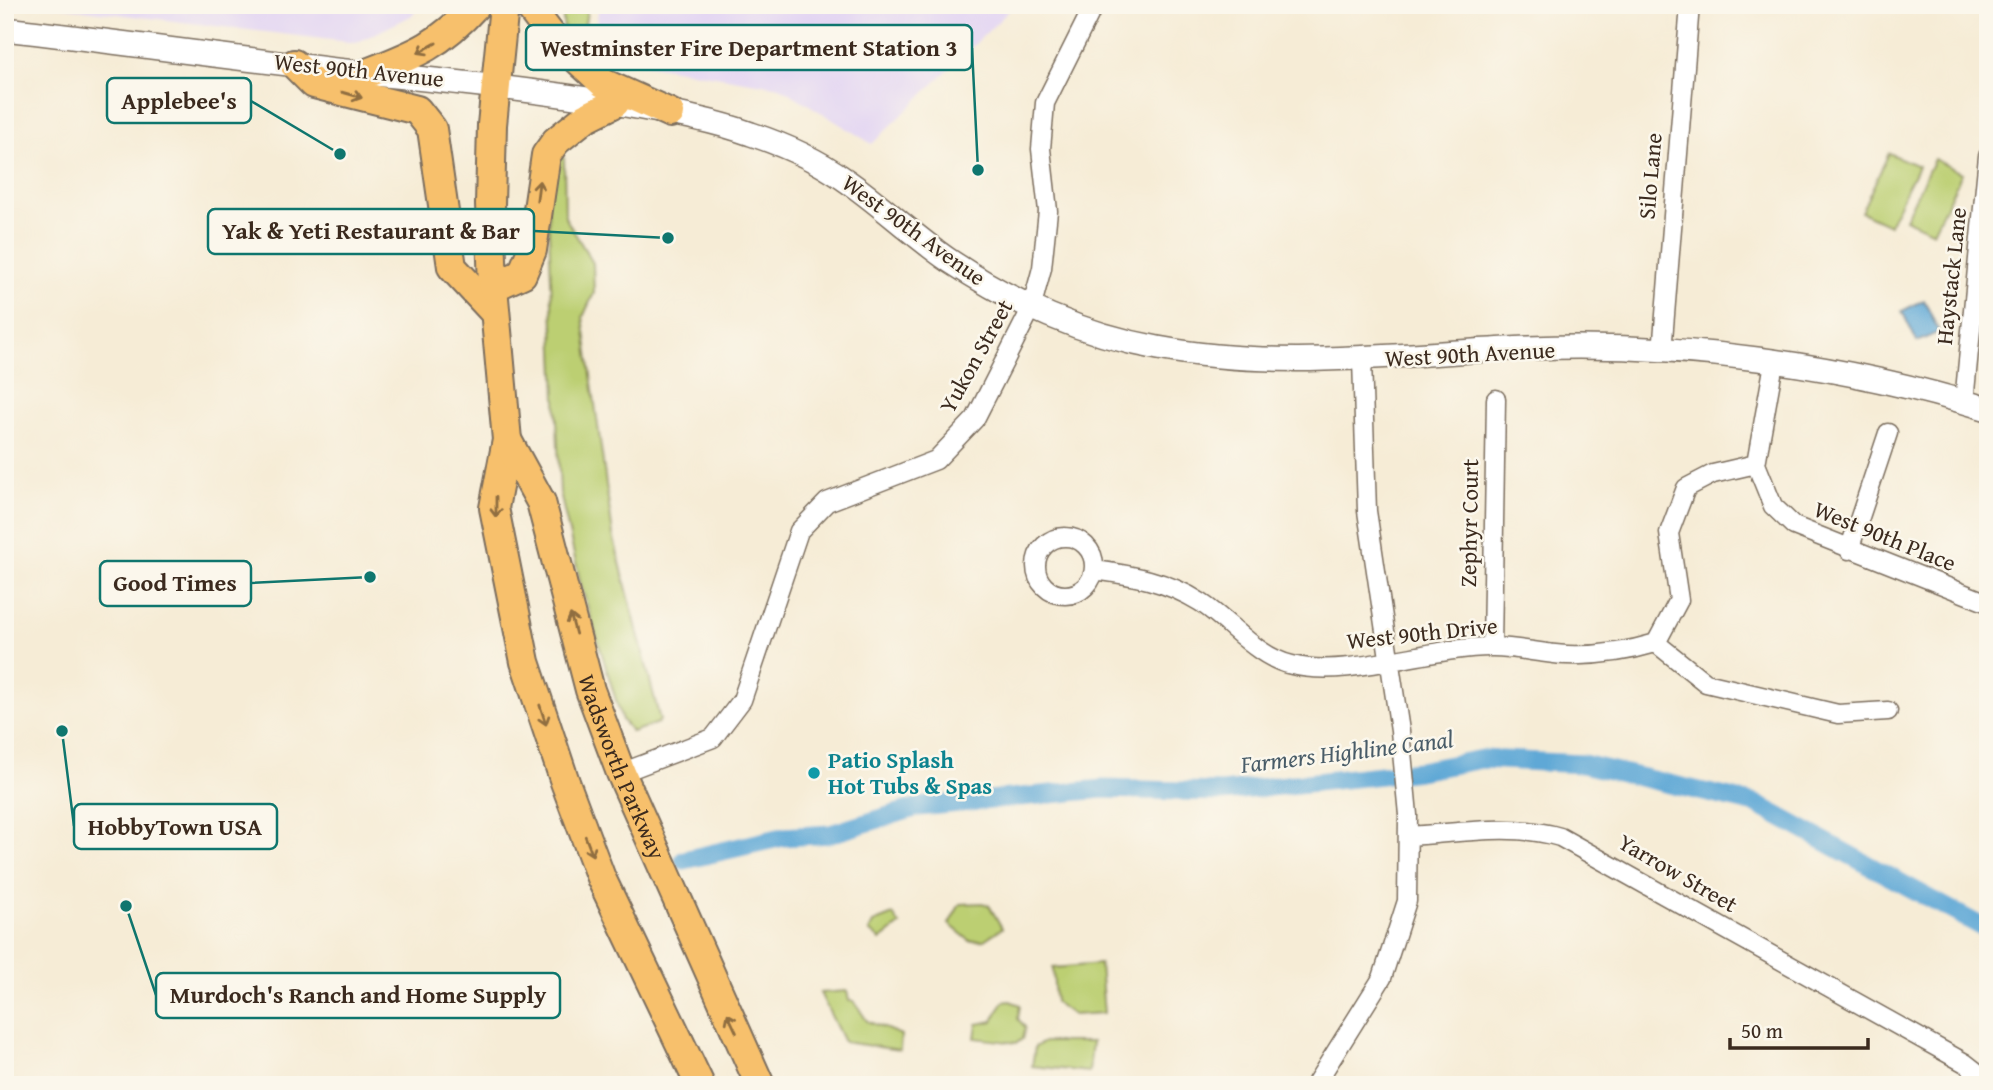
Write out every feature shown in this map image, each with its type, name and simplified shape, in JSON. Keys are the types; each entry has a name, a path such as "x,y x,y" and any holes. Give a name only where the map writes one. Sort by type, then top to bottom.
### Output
{"main road":[{"path":"367,73 420,52 443,38 476,5"},
{"name":"Wadsworth Parkway","path":"504,5 495,85 490,204 494,300 507,440 494,508 525,662 601,878 700,1085"},
{"path":"528,5 550,34 603,83 670,113"},
{"path":"294,64 314,84 417,110 432,129 452,267 494,300 522,274 532,250 545,155 556,141 584,118 614,103"},
{"name":"Wadsworth Parkway","path":"507,440 541,502 590,690 621,773 760,1085"}],"street":[{"name":"Yukon Street","path":"621,773 713,738 743,700 799,531 827,502 936,460 975,419 1031,309 1042,268 1048,211 1041,149 1045,103 1094,5"},
{"name":"Silo Lane","path":"1662,352 1690,5"},
{"name":"West 90th Avenue","path":"5,29 367,73 495,85 670,113 745,132 797,152 840,176 949,260 1031,309 1079,329 1160,349 1259,359 1362,360 1531,348 1662,352 1774,363 1844,374 1988,409"},
{"name":"Haystack Lane","path":"1964,402 1988,156"},
{"path":"1315,1085 1372,996 1392,955 1406,901 1409,836 1406,798 1367,511 1362,360"},
{"path":"1774,363 1756,464 1713,474 1686,488 1670,533 1679,600 1656,643 1706,683 1839,713 1888,711"},
{"name":"Zephyr Court","path":"1492,647 1496,400"},
{"path":"1849,550 1888,433"},
{"name":"West 90th Place","path":"1756,464 1773,506 1794,526 1988,603"},
{"name":"West 90th Drive","path":"1094,570 1145,578 1182,592 1202,603 1269,655 1290,665 1320,669 1492,647 1567,655 1622,653 1656,643"},
{"name":"Yarrow Street","path":"1409,836 1513,829 1537,830 1560,837 1965,1063 1988,1081"}],"shaded area":[{"path":"43,5 419,5 413,15 356,43"},
{"path":"599,5 1015,5 872,144 780,87 592,55"}],"green space":[{"path":"562,5 588,5 584,29 572,35 564,33"},
{"path":"1889,153 1918,166 1889,225 1861,212"},
{"path":"559,156 564,158 565,217 593,263 594,293 583,317 613,535 660,720 632,732 622,720 581,585 560,493 547,184"},
{"path":"1934,159 1962,173 1933,232 1905,219"},
{"path":"960,904 989,905 1002,928 984,940 970,941 949,924"},
{"path":"893,915 900,925 880,940 869,931 873,923"},
{"path":"1100,964 1104,1013 1073,1015 1055,1002 1053,968"},
{"path":"847,991 849,1001 854,1001 867,1021 901,1035 900,1050 844,1042 820,993"},
{"path":"1010,1001 1020,1005 1018,1019 1025,1027 1022,1039 1017,1043 975,1038 977,1024 993,1021 1003,1002"},
{"path":"1044,1042 1092,1042 1089,1072 1032,1066 1035,1047"}],"water":[{"path":"1924,300 1939,332 1917,342 1902,311"}],"waterway":[{"name":"Farmers Highline Canal","path":"684,860 783,837 830,834 918,807 1102,789 1222,792 1419,771 1482,759 1583,764 1756,804 1988,930"}],"place":[{"name":"Applebee's","path":"340,154"},
{"name":"Westminster Fire Department Station 3","path":"978,170"},
{"name":"Yak & Yeti Restaurant & Bar","path":"668,238"},
{"name":"Good Times","path":"370,577"},
{"name":"HobbyTown USA","path":"62,731"},
{"name":"Patio Splash Hot Tubs & Spas","path":"814,773"},
{"name":"Murdoch's Ranch and Home Supply","path":"126,906"}]}
